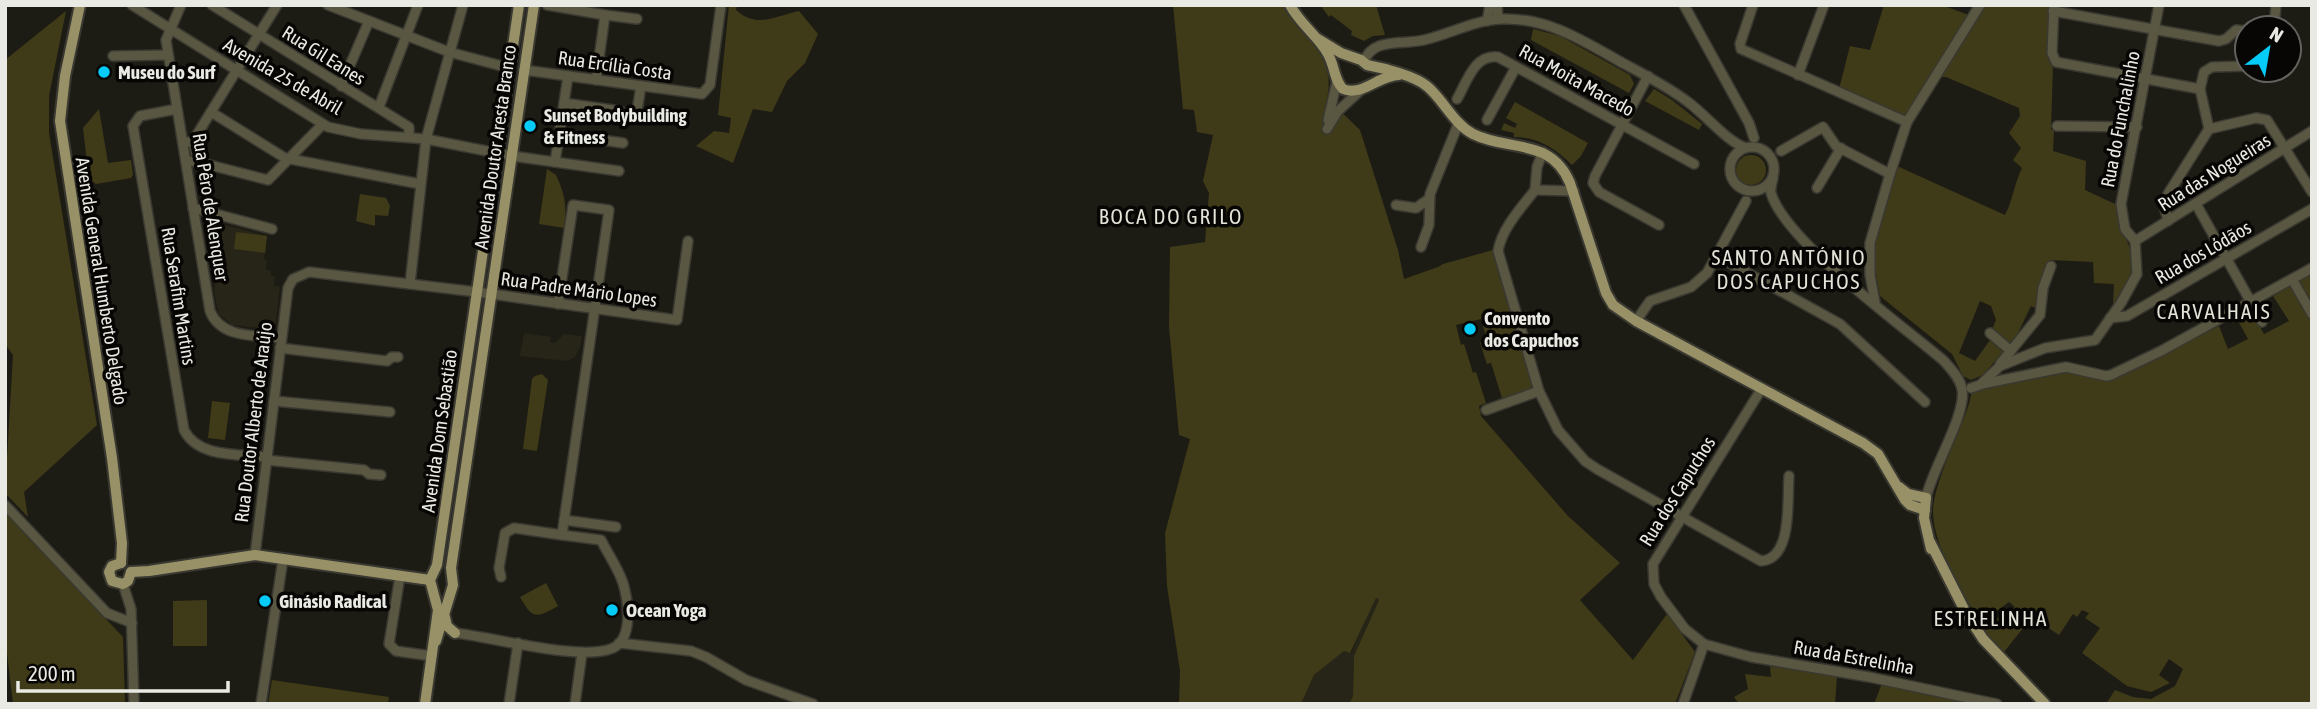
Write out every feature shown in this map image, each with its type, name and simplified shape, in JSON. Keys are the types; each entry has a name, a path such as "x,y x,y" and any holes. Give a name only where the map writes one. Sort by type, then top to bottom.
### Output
{"main road":[{"name":"Avenida General Humberto Delgado","path":"80,5 65,76 60,121 112,458 122,543 121,563"},
{"name":"Avenida Doutor Aresta Branco","path":"477,292 519,5"},
{"name":"Avenida Doutor Aresta Branco","path":"492,294 534,5"},
{"path":"1290,5 1318,39 1336,76 1347,91 1362,89 1388,76 1400,75"},
{"path":"1318,39 1359,61 1426,85 1459,122 1475,135 1543,152 1563,169 1574,191 1606,293 1613,305 1636,321 1863,443 1878,454 1905,500 1910,505 1925,504 1925,526 1930,542 1938,553 1943,569 1966,613 1983,639 2040,702"},
{"path":"1336,76 1341,62 1359,61"},
{"path":"1359,61 1370,78 1362,89"},
{"name":"Avenida Dom Sebastião","path":"441,617 432,581 437,565 477,292"},
{"name":"Avenida Dom Sebastião","path":"425,704 432,652 452,582 492,294"},
{"path":"131,572 255,555 432,581 442,594 452,582 441,571 432,581"},
{"path":"121,563 127,565 131,572 128,581 123,584 114,583 109,575 112,566 121,563"},
{"path":"441,617 441,630 454,633"},
{"path":"441,617 454,633"},
{"name":"Avenida Dom Sebastião","path":"432,652 441,630"}],"street":[{"name":"Avenida 25 de Abril","path":"132,5 328,127 361,134 426,139 512,156 619,171"},
{"name":"Rua Pêro de Alenquer","path":"181,5 166,40 208,302 213,319 218,325 232,332 281,343 387,361 398,357"},
{"name":"Rua Gil Eanes","path":"212,5 409,127 409,137"},
{"path":"198,162 193,141 277,5"},
{"path":"328,5 348,9 369,21 449,52 509,68"},
{"path":"379,107 418,5"},
{"path":"547,5 637,19"},
{"name":"Rua Ercília Costa","path":"524,70 700,94 707,91 710,85 721,5"},
{"path":"1487,20 1490,5"},
{"path":"1497,5 1498,19"},
{"path":"1684,5 1752,128 1754,138 1774,167"},
{"path":"1753,5 1740,44 1744,51 1907,122"},
{"path":"1798,75 1824,5"},
{"path":"1878,306 1870,275 1870,243 1889,173 1907,122 1980,5"},
{"name":"Rua do Funchalinho","path":"1971,389 1997,368 2045,348 2095,340 2135,279 2135,241 2125,229 2121,204 2160,5"},
{"path":"410,284 426,139 462,6"},
{"path":"2200,89 2062,64 2054,60 2054,8 2219,41 2233,33"},
{"path":"596,80 606,15"},
{"path":"1359,61 1369,51 1388,44 1423,41 1487,20 1529,20 1551,25 1648,76 1689,102 1731,139 1747,148 1773,154 1823,127 1833,143 1840,148 1889,173"},
{"path":"341,86 369,21"},
{"path":"113,56 169,55"},
{"name":"Rua Moita Macedo","path":"1457,99 1481,60 1498,57 1695,164"},
{"path":"1487,120 1516,66"},
{"path":"2209,129 2200,89 2204,72 2209,68 2233,67"},
{"path":"555,162 568,76"},
{"path":"1336,76 1326,129 1338,111 1362,89"},
{"path":"1648,76 1593,179 1594,187 1599,192 1659,225"},
{"path":"564,103 620,111 620,114 636,117 641,86"},
{"name":"Rua Serafim Martins","path":"177,109 140,116 133,126 184,430 189,440 204,450 364,470 369,474 381,475"},
{"path":"211,112 289,159 420,184"},
{"path":"2168,221 2165,209 2168,194 2209,129 2256,118 2263,118 2269,123 2312,192"},
{"path":"1421,247 1429,225 1430,194 1459,122"},
{"path":"186,161 268,180 323,124"},
{"path":"2057,126 2137,127"},
{"name":"Rua das Nogueiras","path":"2135,241 2312,131"},
{"path":"560,134 623,143"},
{"path":"1746,201 1741,188 1731,175 1731,161 1735,154 1747,148 1754,138"},
{"path":"1731,139 1735,154"},
{"path":"183,143 193,141"},
{"path":"1816,188 1840,148"},
{"path":"1781,151 1774,167 1770,188 1772,196 1801,237 1847,280 1862,288 1878,306 1944,361 1959,382 1971,389 2066,367 2111,375 2161,351 2312,268"},
{"path":"1543,152 1537,167 1535,190 1501,238 1498,251 1539,391 1558,430 1586,461 1755,559 1773,558 1782,547 1789,476"},
{"path":"1636,321 1650,301 1691,287 1699,281 1717,256 1746,201 1773,178"},
{"path":"1741,188 1772,196"},
{"path":"1535,190 1574,191"},
{"path":"1396,205 1416,208 1430,199"},
{"path":"2196,204 2262,322"},
{"path":"558,304 573,205 609,210 562,535"},
{"path":"193,208 272,229"},
{"name":"Rua dos Lódãos","path":"2110,318 2127,316 2312,209"},
{"name":"Rua Padre Mário Lopes","path":"287,295 293,279 305,273 314,273 677,320 688,241"},
{"path":"1717,256 1840,324 1925,402"},
{"path":"1997,368 2040,315 2043,288 2051,266"},
{"path":"1862,288 1870,275"},
{"path":"2292,279 2312,314"},
{"path":"1862,288 1872,289"},
{"name":"Rua Doutor Alberto de Araújo","path":"255,555 287,295"},
{"path":"1990,333 2011,351"},
{"name":"Rua dos Capuchos","path":"1704,645 1685,629 1654,584 1653,564 1762,388"},
{"path":"1925,504 1933,474 1971,389"},
{"path":"1486,410 1539,391"},
{"path":"274,401 390,412"},
{"path":"5,505 107,613 132,622"},
{"path":"565,520 616,527"},
{"path":"454,633 582,653 613,648 619,643 626,628 626,596 623,583 601,540 514,528 505,533 499,568 501,577"},
{"path":"261,704 283,559"},
{"path":"400,576 389,644 396,651 432,652"},
{"path":"123,584 131,609 137,701"},
{"path":"509,704 518,643"},
{"path":"619,643 691,651 717,662 746,680 813,704"},
{"path":"1683,704 1704,645"},
{"name":"Rua da Estrelinha","path":"1704,645 1751,657 1869,677 1997,704"},
{"path":"575,704 582,653"}],"shaded area":[{"path":"729,5 737,5 736,10 744,16 759,20 799,11 818,34 805,63 787,81 772,112 753,109 733,163 696,146 714,131 729,133 731,118 718,115"},
{"path":"1173,5 1282,5 1323,59 1329,83 1327,98 1360,130 1398,250 1404,279 1443,264 1493,250 1533,386 1529,390 1502,398 1491,363 1487,364 1480,343 1487,340 1481,319 1456,325 1461,345 1464,344 1486,403 1479,406 1481,416 1568,516 1620,563 1580,600 1633,660 1667,614 1695,652 1675,704 1349,704 1353,696 1354,656 1379,600 1376,598 1350,653 1344,651 1314,675 1301,704 1179,704 1180,671 1167,586 1165,533 1190,439 1179,435 1169,327 1170,247 1205,242 1209,193 1203,181 1213,135 1197,132 1194,110 1183,109"},
{"path":"1320,5 1376,5 1385,35 1373,36 1364,41 1351,35 1352,31 1331,15 1329,17"},
{"path":"1884,5 1942,5 1971,16 1924,85 1907,119 1839,89 1850,46 1870,50"},
{"path":"1987,5 2050,5 2047,52 2053,64 2053,151 2086,161 2085,190 2117,205 2133,263 2125,287 2113,305 2114,284 2094,283 2093,262 2050,260 2040,289 2038,309 2031,306 2018,333 2021,336 2011,348 1992,330 1996,320 1991,306 1980,301 1959,353 1975,361 1990,340 2003,352 1983,375 1971,380 1963,376 1952,354 1880,296 1872,255 1877,225 1897,166 2005,215 2008,209 2022,168 2013,160 2021,148 2009,133 2020,116 2019,108 1946,77 1939,77"},
{"path":"66,11 49,96 49,133 97,425 24,492 28,517 5,493 13,355 5,344 5,60"},
{"path":"1533,29 1560,36 1630,75 1634,84 1629,93 1531,40"},
{"path":"1654,89 1702,124 1699,130 1645,101"},
{"path":"1515,102 1588,143 1581,156 1572,165 1546,145 1531,139 1514,137 1514,133 1501,130 1504,123 1515,128 1517,124 1506,118"},
{"path":"99,109 108,163 131,160 131,178 96,184 89,179 83,128"},
{"path":"1751,155 1757,156 1765,164 1765,176 1757,184 1751,185 1745,184 1737,176 1736,170 1737,164 1745,156"},
{"path":"547,169 556,175 563,194 564,228 539,224"},
{"path":"360,194 386,198 390,206 388,216 375,215 375,226 356,221"},
{"path":"206,220 267,236 264,259 267,260 266,270 271,271 271,276 275,276 274,286 280,287 275,330 232,325 219,314 214,292 217,261 212,257"},
{"path":"236,232 267,236 265,253 234,249"},
{"path":"2312,273 2312,704 2106,704 2115,690 2133,697 2151,699 2175,686 2183,669 2169,659 2159,675 2170,683 2151,692 2127,686 2082,653 2100,628 2085,618 2089,613 2082,610 2077,617 2073,614 2059,635 2032,617 2004,652 1984,631 1987,624 2015,607 2009,602 1980,623 1938,541 1933,513 1937,489 1972,391 2067,369 2120,375 2219,326 2228,349 2248,339 2236,317 2250,309 2264,334 2289,321 2273,296"},
{"path":"524,333 551,337 550,342 555,343 564,334 582,336 575,357 567,361 520,356"},
{"path":"542,374 548,380 537,451 523,449 532,379"},
{"path":"212,401 230,403 225,440 208,438"},
{"path":"5,513 123,637 125,704 13,704 5,636"},
{"path":"546,583 558,606 536,615 528,610 520,597"},
{"path":"1375,598 1379,600 1354,656 1353,696 1349,704 1301,704 1314,675 1344,651 1351,653"},
{"path":"207,600 207,646 173,646 173,601"},
{"path":"1770,666 1837,676 1835,704 1739,704 1734,697 1748,689 1745,674 1771,677"},
{"path":"272,680 389,697 388,704 268,704"},
{"path":"1882,683 1976,704 1874,704"}],"place":[{"name":"Museu do Surf","path":"104,72"},
{"name":"Sunset Bodybuilding & Fitness","path":"530,126"},
{"name":"Convento dos Capuchos","path":"1470,329"},
{"name":"Ginásio Radical","path":"265,601"},
{"name":"Ocean Yoga","path":"612,610"}],"district":[{"name":"BOCA DO GRILO","path":"1171,216"},
{"name":"SANTO ANTÓNIO DOS CAPUCHOS","path":"1789,269"},
{"name":"CARVALHAIS","path":"2214,311"},
{"name":"ESTRELINHA","path":"1991,618"}]}
